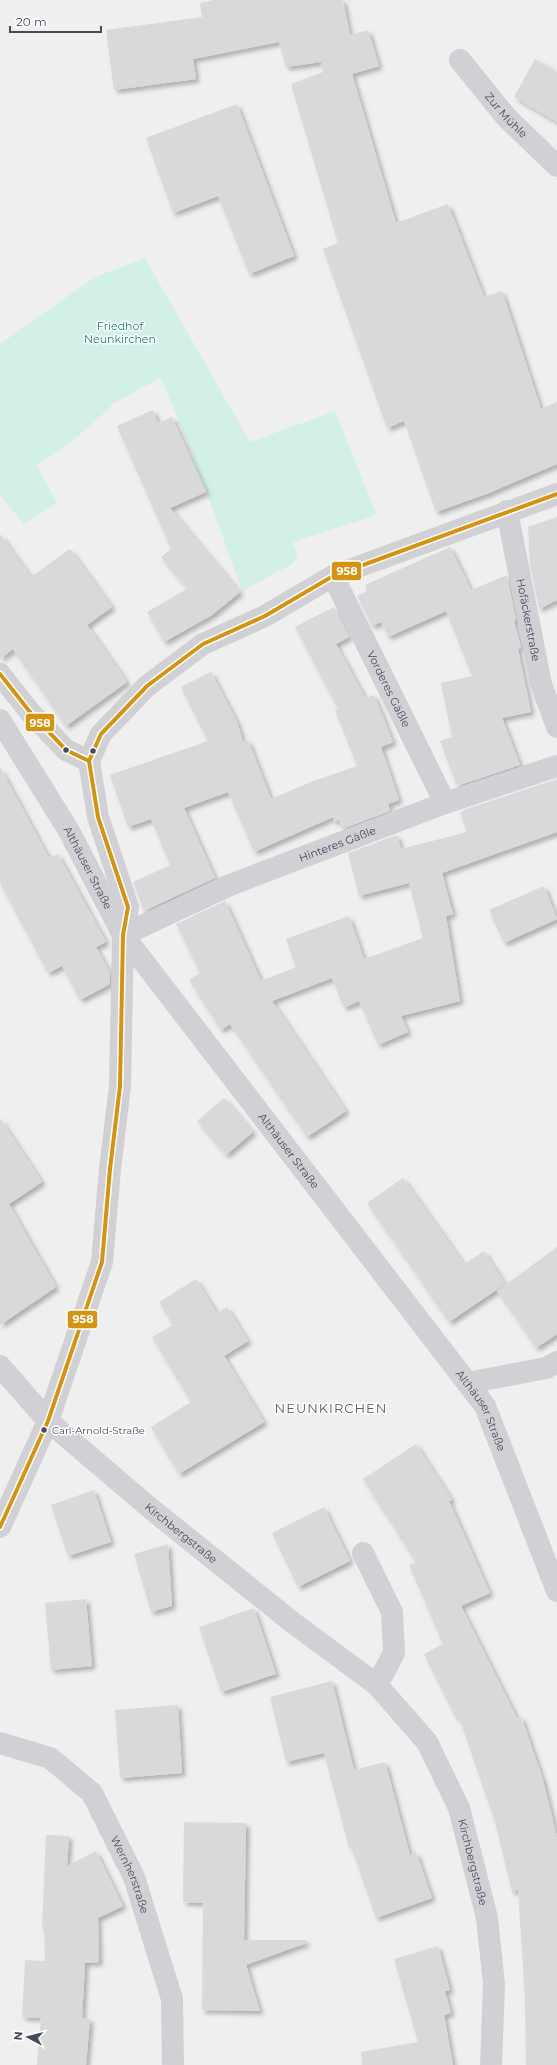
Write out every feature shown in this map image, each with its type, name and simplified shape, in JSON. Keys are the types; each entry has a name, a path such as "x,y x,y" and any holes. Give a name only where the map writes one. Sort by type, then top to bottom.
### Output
{"street":[{"name":"Zur Mühle","path":"460,60 507,118 557,166"},
{"path":"0,1527 48,1421 102,1262 110,1170 120,1086 123,935 128,907 98,818 89,761 101,734 147,686 203,644 265,616 333,576 557,494"},
{"name":"Hofäckerstraße","path":"508,511 541,684 557,727"},
{"name":"Vorderes Gäßle","path":"333,576 445,803"},
{"path":"0,674 30,712 66,750 89,761"},
{"name":"Althäuser Straße","path":"0,720 69,831 123,935 486,1406 557,1591"},
{"name":"Hinteres Gäßle","path":"123,935 230,885 445,803 557,766"},
{"path":"468,1383 546,1368 557,1362"},
{"name":"Kirchbergstraße","path":"0,1366 48,1421 150,1508 292,1622 376,1685 427,1742 459,1808 487,1918 494,1984 492,2065"},
{"path":"363,1553 392,1612 394,1653 376,1685"},
{"name":"Wernherstraße","path":"0,1743 50,1758 92,1793 134,1877 172,1999 173,2065"}],"green space":[{"name":"Friedhof Neunkirchen","path":"145,258 250,442 335,411 377,515 293,542 298,556 292,564 242,591 206,490 161,378 114,403 65,447 37,465 57,503 24,524 0,495 0,344 95,277"}],"building":[{"path":"214,0 343,0 350,35 368,30 379,66 352,74 396,223 448,204 484,297 502,291 541,409 557,402 557,464 489,493 436,512 404,421 387,428 323,249 338,243 291,84 323,72 321,62 286,67 279,42 193,59 196,79 114,90 106,30 202,17 200,3"},
{"path":"535,59 557,72 557,122 514,97"},
{"path":"237,104 294,256 249,274 218,196 173,213 146,138"},
{"path":"153,410 158,423 172,417 206,492 170,508 240,592 212,615 164,642 147,612 187,589 161,557 171,549 117,426"},
{"path":"557,517 557,600 539,609 530,565 528,527"},
{"path":"0,534 31,577 70,549 112,607 87,625 127,682 66,726 13,649 0,659"},
{"path":"450,547 471,590 507,575 516,620 514,621 521,648 518,649 531,712 502,718 520,765 457,786 440,741 452,737 441,683 472,676 446,611 388,637 381,622 372,626 357,596 367,591 365,585"},
{"path":"334,607 349,637 336,644 365,698 374,695 393,742 381,747 399,800 388,804 390,811 342,829 339,820 334,822 333,817 254,852 228,792 184,808 215,878 144,911 133,882 170,865 151,819 128,827 110,775 208,741 181,687 211,672 237,722 243,742 248,740 271,799 308,783 357,766 335,710 338,709 295,627"},
{"path":"0,767 49,858 58,854 106,942 96,947 110,973 110,984 80,1000 62,966 48,973 0,883"},
{"path":"557,779 557,832 442,873 453,914 446,916 460,1001 401,1016 408,1032 378,1045 359,1001 344,1008 332,978 272,1001 346,1111 307,1137 230,1024 221,1030 189,980 200,973 176,924 225,901 261,981 296,967 286,939 349,916 364,959 423,938 409,883 359,896 348,853 397,835 401,849 467,832 460,813 466,809"},
{"path":"544,886 557,919 504,943 489,910"},
{"path":"224,1098 253,1132 226,1155 197,1121"},
{"path":"0,1118 42,1182 9,1204 56,1287 0,1325"},
{"path":"403,1178 464,1264 484,1251 505,1284 449,1322 367,1203"},
{"path":"557,1247 557,1334 536,1348 497,1291"},
{"path":"196,1279 217,1313 227,1307 248,1341 224,1356 264,1422 179,1474 151,1427 191,1402 152,1337 173,1325 159,1302"},
{"path":"416,1444 452,1500 449,1501 490,1593 461,1606 517,1718 521,1716 543,1780 557,1837 557,2065 526,2065 525,1998 518,1890 512,1892 495,1822 459,1717 456,1718 424,1654 443,1644 409,1565 416,1562 363,1479"},
{"path":"94,1490 111,1542 68,1556 51,1505"},
{"path":"324,1507 350,1561 298,1587 272,1533"},
{"path":"168,1544 172,1606 151,1612 134,1554"},
{"path":"86,1599 92,1666 51,1670 45,1603"},
{"path":"254,1608 276,1674 221,1692 199,1627"},
{"path":"332,1681 354,1770 385,1762 410,1855 416,1852 432,1898 376,1918 351,1847 349,1848 324,1753 286,1762 270,1697"},
{"path":"178,1705 182,1773 120,1778 115,1710"},
{"path":"184,1822 246,1823 244,1940 306,1940 306,1943 246,1965 260,2011 202,2010 203,1903 183,1902"},
{"path":"46,1835 69,1836 67,1866 96,1851 123,1906 98,1918 99,1962 85,1963 82,2018 90,2019 86,2065 37,2065 41,2018 22,2017 25,1960 45,1961 44,1929 42,1929"},
{"path":"438,1946 450,1990 445,1991 451,2013 444,2015 453,2065 362,2065 361,2052 418,2042 394,1959"}],"transit line":[{"name":"958","path":"0,1527 48,1421 102,1262 110,1169 120,1086 123,935 128,907 98,817 89,761 101,734 147,686 203,644 265,616 333,576 557,494"},
{"name":"958","path":"0,674 30,712 66,750 89,761"}],"place":[{"name":"Carl-Arnold-Straße","path":"44,1430"}],"district":[{"name":"NEUNKIRCHEN","path":"331,1408"}]}
